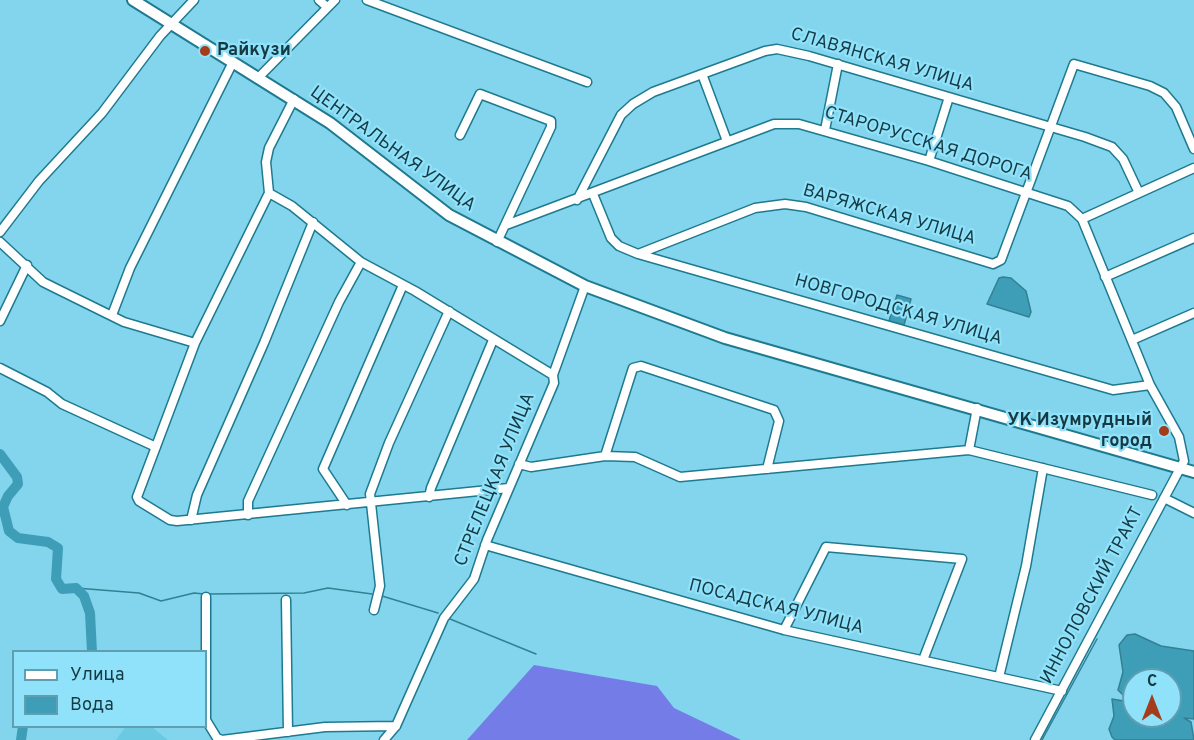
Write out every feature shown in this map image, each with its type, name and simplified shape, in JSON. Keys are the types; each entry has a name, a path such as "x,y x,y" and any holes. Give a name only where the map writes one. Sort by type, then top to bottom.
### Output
{"main road":[{"name":"ЦЕНТРАЛЬНАЯ УЛИЦА","path":"133,0 294,99 357,142 434,204 497,242 585,286 735,342 977,408 1194,472"}],"street":[{"path":"0,232 39,181 102,113 171,24 194,0"},
{"path":"319,0 327,8"},
{"path":"258,78 335,0"},
{"path":"367,0 587,82"},
{"name":"СЛАВЯНСКАЯ УЛИЦА","path":"577,200 621,115 633,104 653,92 765,51 777,49 838,64 1112,147 1123,159 1139,194"},
{"path":"112,315 130,268 233,62"},
{"path":"825,130 838,64"},
{"name":"ВАРЯЖСКАЯ УЛИЦА","path":"638,254 755,208 785,204 806,207 993,264 1001,260 1074,64 1150,86 1164,93 1176,107 1194,148"},
{"path":"702,74 727,141"},
{"path":"460,135 480,94 551,121 551,127 497,242"},
{"path":"929,161 949,97"},
{"path":"294,99 267,155 266,176 269,193 195,343 137,497 139,501 170,520 191,520 508,488"},
{"name":"СТАРОРУССКАЯ ДОРОГА","path":"506,225 774,124 799,124 825,130 929,161 1068,206 1082,219"},
{"path":"1182,468 1184,455 1179,437 1150,386 1082,219 1194,168"},
{"path":"269,193 313,222 361,262 449,311 493,340 554,375"},
{"path":"593,194 611,238 619,246 638,254"},
{"path":"191,520 197,495 264,343 313,222"},
{"path":"1105,277 1194,238"},
{"path":"0,242 44,282 112,315 195,343"},
{"name":"НОВГОРОДСКАЯ УЛИЦА","path":"638,254 1113,390 1150,386"},
{"path":"249,515 248,501 339,302 361,262"},
{"path":"0,321 28,266"},
{"path":"347,505 322,469 403,285"},
{"name":"СТРЕЛЕЦКАЯ УЛИЦА","path":"384,740 396,726 444,618 474,579 508,488 554,383 554,375 585,286"},
{"path":"374,610 380,585 373,503 370,494 389,443 449,311"},
{"path":"1132,340 1194,313"},
{"path":"429,497 493,340"},
{"path":"605,456 633,369 641,366 774,410 779,421 767,469"},
{"path":"0,368 47,392 62,404 156,447"},
{"path":"969,450 977,408"},
{"path":"519,464 531,467 605,456 635,457 680,477 969,450 1152,495"},
{"path":"999,677 1026,566 1043,468"},
{"name":"ИННОЛОВСКИЙ ТРАКТ","path":"1035,740 1182,468"},
{"path":"1164,498 1194,513"},
{"name":"ПОСАДСКАЯ УЛИЦА","path":"485,545 784,630 1062,691"},
{"path":"784,630 826,547 962,559 922,660"},
{"path":"206,597 206,650"},
{"path":"286,600 288,732"},
{"path":"207,722 213,733 222,740 325,727 396,726"}],"shaded area":[{"path":"534,665 657,686 674,708 741,740 467,740"},
{"path":"125,728 153,728 168,740 116,740"}],"water":[{"path":"999,278 1011,278 1026,291 1031,312 1029,317 987,304"},
{"path":"897,295 911,299 904,325 889,321"},
{"path":"1135,634 1161,646 1194,651 1194,719 1184,718 1191,722 1194,740 1115,740 1112,737 1109,729 1114,716 1112,699 1122,701 1122,728 1182,728 1182,668 1122,668 1119,645 1127,635"},
{"path":"1122,676 1122,694 1118,690"}],"waterway":[{"path":"0,454 17,477 18,484 8,496 3,507 9,531 18,538 48,542 58,548 56,579 62,589 76,588 84,596 90,613 92,650"},
{"path":"76,588 139,593 161,601 194,593 204,594"},
{"path":"209,594 304,593 328,588 372,594"},
{"path":"382,596 438,613"},
{"path":"450,619 536,654"},
{"path":"1042,740 1097,639"},
{"path":"21,740 23,728"}],"place":[{"name":"Райкузи","path":"205,51"},
{"name":"УК Изумрудный город","path":"1164,431"}]}
